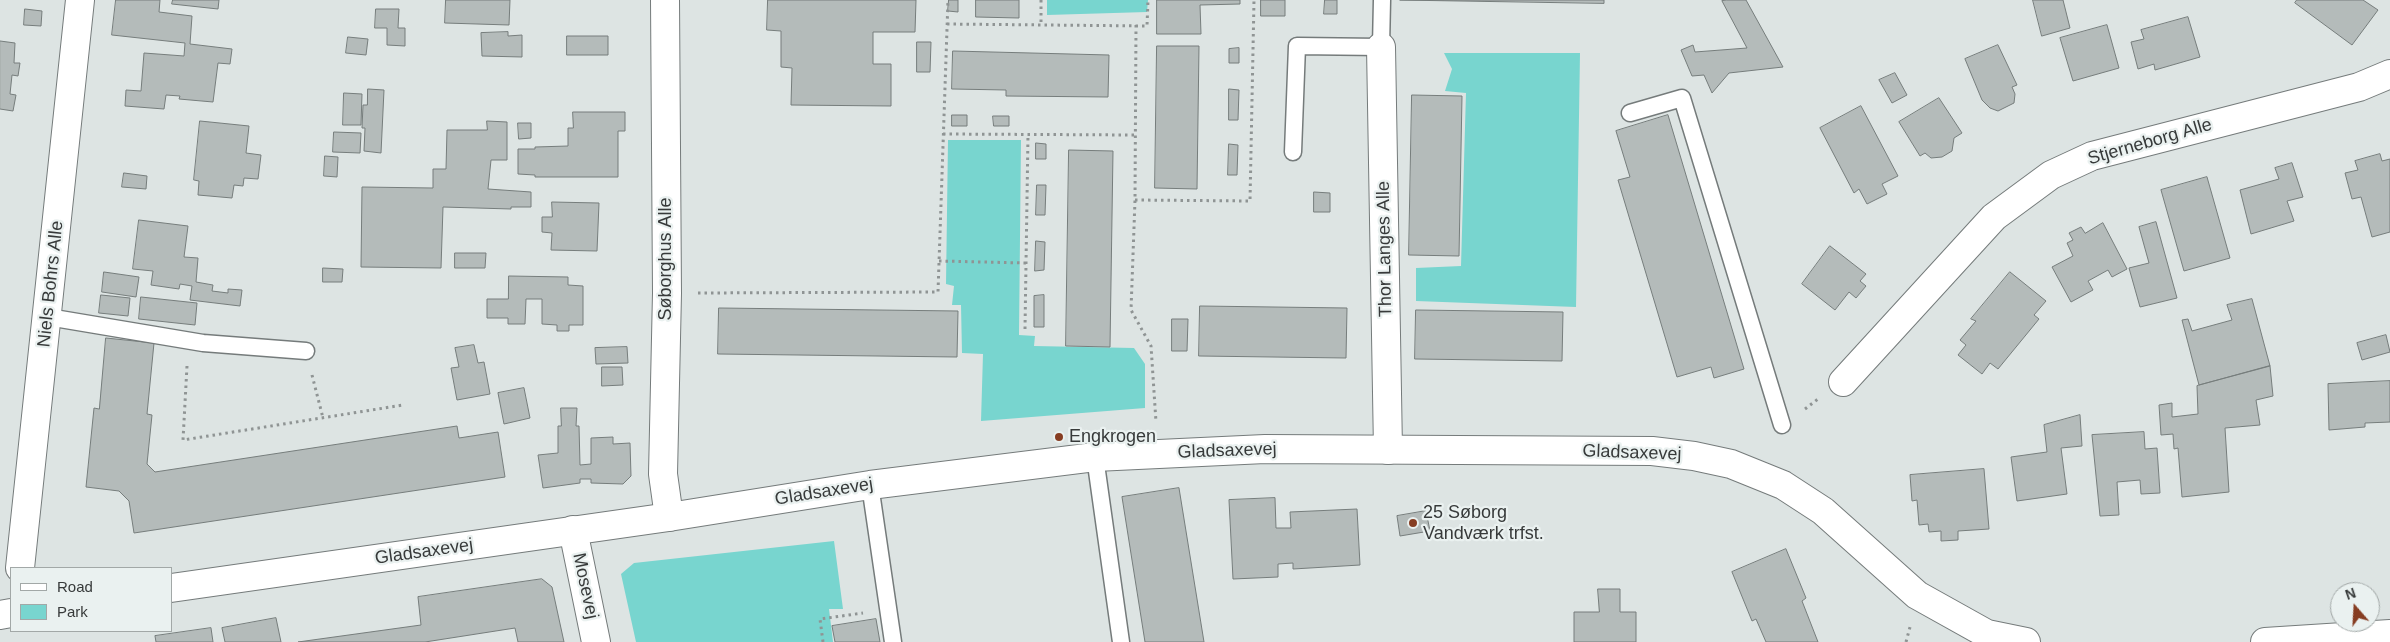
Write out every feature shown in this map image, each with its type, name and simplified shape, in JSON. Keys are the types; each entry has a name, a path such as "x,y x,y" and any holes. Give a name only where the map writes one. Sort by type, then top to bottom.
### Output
{"street":[{"name":"Niels Bohrs Alle","path":"20,567 80,0"},
{"name":"Søborghus Alle","path":"665,0 667,293 663,474 669,517"},
{"name":"Thor Langes Alle","path":"1382,47 1388,450"},
{"name":"Stjerneborg Alle","path":"1843,382 1994,217 2050,175 2092,156 2359,87 2390,74"},
{"name":"Gladsaxevej","path":"172,588 669,517 870,485 1095,457 1265,449 1652,451 1694,456 1731,464 1782,485 1823,511 1917,595 1988,634 2026,642"},
{"name":"Mosevej","path":"573,530 596,642"},
{"path":"2265,642 2390,634"}],"lane":[{"path":"1293,152 1297,46 1382,47 1382,0"},
{"path":"1630,113 1682,98 1782,425"},
{"path":"48,317 188,341 306,351"},
{"path":"1095,457 1121,642"},
{"path":"870,485 893,642"}],"path":[{"path":"667,293 938,292 948,0"},
{"path":"1041,0 1041,25"},
{"path":"947,24 1147,26 1148,0"},
{"path":"1135,200 1250,201 1254,0"},
{"path":"1136,25 1135,200 1131,310 1151,346 1158,453"},
{"path":"943,134 1135,136"},
{"path":"1025,329 1028,135"},
{"path":"939,262 1026,263"},
{"path":"188,341 183,440 403,405"},
{"path":"306,351 323,418"},
{"path":"1782,425 1843,382"},
{"path":"823,642 820,619 889,609"}],"green space":[{"path":"1047,0 1148,0 1147,12 1047,15"},
{"path":"1444,53 1580,53 1576,307 1416,301 1416,268 1461,266 1466,93 1445,91 1452,69"},
{"path":"948,140 1021,140 1019,335 1035,336 1034,346 1134,348 1145,364 1145,408 981,421 983,354 962,353 961,305 952,305 954,286 946,284"},
{"path":"834,541 843,609 829,609 833,642 636,642 621,574 634,563"}],"building":[{"path":"116,0 160,0 159,12 192,16 190,44 232,49 230,64 218,63 213,102 179,99 180,96 166,95 164,109 125,106 126,90 141,91 144,53 184,56 185,43 112,35"},
{"path":"173,0 219,0 218,9 172,4"},
{"path":"446,0 510,0 509,25 445,23"},
{"path":"768,0 916,0 915,32 873,32 873,64 891,64 891,106 791,105 792,68 781,67 781,31 767,30"},
{"path":"949,0 958,0 958,12 948,11"},
{"path":"976,0 1019,0 1019,18 976,17"},
{"path":"1157,0 1240,0 1240,4 1200,5 1201,34 1157,34"},
{"path":"1261,0 1285,0 1285,16 1261,16"},
{"path":"1325,0 1337,0 1337,14 1324,14"},
{"path":"1400,0 1604,0 1604,3"},
{"path":"1746,0 1783,67 1729,73 1712,93 1704,75 1692,76 1681,50 1693,45 1695,52 1747,48 1722,1"},
{"path":"2033,0 2063,0 2070,28 2042,36"},
{"path":"2297,0 2363,0 2378,10 2352,45 2295,3"},
{"path":"25,9 42,11 41,26 24,25"},
{"path":"376,9 399,9 398,28 405,28 405,46 387,45 387,28 375,28"},
{"path":"2188,17 2200,57 2155,70 2154,64 2138,69 2131,42 2144,39 2141,30"},
{"path":"2107,25 2119,68 2073,81 2060,38"},
{"path":"508,32 508,36 522,35 522,57 482,56 481,33"},
{"path":"567,36 608,36 608,55 567,55"},
{"path":"348,37 368,39 366,55 346,53"},
{"path":"0,41 15,43 14,63 20,63 18,76 12,75 10,94 16,95 13,111 0,109"},
{"path":"917,42 931,42 930,72 917,72"},
{"path":"1998,45 2017,85 2012,87 2015,94 2014,103 1998,111 1990,108 1982,100 1965,59"},
{"path":"1157,46 1199,46 1197,189 1155,188"},
{"path":"1239,48 1239,63 1229,63 1229,49"},
{"path":"953,51 1109,55 1108,97 1006,96 1006,90 952,89"},
{"path":"1895,73 1907,95 1892,103 1879,80"},
{"path":"368,89 384,90 381,153 364,151 363,105 367,105"},
{"path":"1229,89 1239,90 1238,120 1229,120"},
{"path":"344,93 362,94 361,125 343,125"},
{"path":"1412,95 1462,96 1459,256 1409,255"},
{"path":"1939,98 1962,133 1954,138 1952,151 1942,157 1931,158 1925,153 1920,156 1899,122"},
{"path":"1861,106 1898,176 1882,184 1887,194 1867,204 1859,189 1854,193 1820,128"},
{"path":"573,112 625,112 625,131 618,131 618,177 535,177 535,175 518,174 518,149 568,146 568,128 573,128"},
{"path":"952,115 967,115 967,126 952,126"},
{"path":"1668,115 1744,369 1714,378 1711,367 1677,377 1618,180 1630,177 1616,131"},
{"path":"993,116 1009,116 1009,126 994,126"},
{"path":"200,121 249,126 246,153 261,155 258,179 244,178 243,186 234,185 232,198 198,195 199,181 194,180"},
{"path":"487,121 507,122 507,160 491,160 488,189 531,192 531,207 511,207 511,209 443,207 441,268 361,267 362,187 433,188 433,169 446,169 447,130 487,130"},
{"path":"518,123 531,123 531,138 519,139"},
{"path":"334,132 361,133 360,153 333,152"},
{"path":"1036,143 1046,144 1046,159 1036,159"},
{"path":"1229,144 1238,145 1237,175 1228,175"},
{"path":"1069,150 1113,151 1110,347 1066,346"},
{"path":"2380,154 2382,161 2390,159 2390,232 2372,237 2361,197 2352,199 2345,173 2358,170 2355,161"},
{"path":"325,156 338,157 337,177 324,176"},
{"path":"2292,163 2303,197 2287,201 2294,221 2251,234 2240,190 2279,179 2275,168"},
{"path":"124,173 147,176 146,189 122,187"},
{"path":"2207,177 2230,258 2184,271 2161,190"},
{"path":"1037,185 1046,185 1045,215 1036,215"},
{"path":"1314,192 1330,193 1330,212 1314,212"},
{"path":"552,202 599,203 597,251 551,250 552,233 542,232 542,217 552,217"},
{"path":"139,220 188,226 184,257 198,258 196,282 213,285 212,291 228,293 228,289 242,290 240,306 190,300 192,286 180,284 179,289 151,285 153,271 133,269"},
{"path":"2156,222 2177,298 2140,307 2129,268 2149,263 2139,227"},
{"path":"2103,223 2127,269 2112,277 2108,270 2088,281 2093,290 2071,302 2052,267 2073,256 2067,243 2073,240 2069,233 2081,227 2085,233"},
{"path":"1036,241 1045,242 1044,270 1035,271"},
{"path":"1830,246 1866,274 1860,281 1866,286 1856,298 1849,292 1835,310 1802,284"},
{"path":"455,253 486,253 485,268 455,268"},
{"path":"323,268 343,269 342,282 323,282"},
{"path":"104,272 139,277 136,297 102,292"},
{"path":"2010,272 2046,301 2034,315 2039,319 1998,369 1990,363 1982,374 1958,355 1966,345 1960,340 1976,321 1971,319"},
{"path":"509,276 568,277 568,285 583,286 583,325 569,325 569,331 557,331 557,325 542,324 542,299 526,299 525,324 508,324 508,318 487,318 487,299 508,299"},
{"path":"101,295 130,298 128,316 99,313"},
{"path":"1044,295 1044,327 1034,327 1034,296"},
{"path":"141,297 197,303 195,325 139,319"},
{"path":"2252,299 2270,366 2199,385 2182,320 2188,319 2192,331 2232,320 2227,305"},
{"path":"1200,306 1347,308 1346,358 1199,356"},
{"path":"719,308 958,311 957,357 718,354"},
{"path":"1416,310 1563,312 1562,361 1415,359"},
{"path":"1172,319 1188,319 1187,351 1172,351"},
{"path":"2386,335 2390,352 2362,360 2357,343"},
{"path":"106,338 154,343 147,414 152,415 147,464 155,472 457,426 459,438 498,432 505,477 134,533 129,501 119,491 86,487 94,408 99,409"},
{"path":"474,345 478,363 484,362 490,394 457,400 451,368 459,367 455,348"},
{"path":"627,347 628,363 596,364 595,348"},
{"path":"2270,366 2273,396 2256,400 2260,425 2225,428 2229,492 2182,497 2178,448 2174,449 2173,434 2161,435 2159,405 2172,403 2172,417 2198,414 2197,386"},
{"path":"602,367 622,367 623,385 602,386"},
{"path":"2390,381 2390,422 2365,423 2365,427 2329,430 2328,384"},
{"path":"524,388 530,418 504,424 498,393"},
{"path":"561,408 577,408 576,426 579,426 580,465 591,464 591,438 613,437 613,444 630,443 631,476 623,484 591,483 591,479 580,479 580,483 543,488 538,455 558,453 558,426 561,426"},
{"path":"2080,415 2082,446 2061,448 2067,494 2017,501 2011,457 2047,452 2044,425"},
{"path":"2144,432 2145,449 2157,448 2160,493 2141,494 2140,480 2117,482 2119,515 2100,516 2092,435"},
{"path":"1984,469 1989,529 1958,531 1958,540 1941,541 1941,531 1929,532 1928,524 1919,525 1917,500 1912,501 1910,475"},
{"path":"1179,488 1204,642 1145,642 1122,497"},
{"path":"1275,498 1276,528 1291,528 1290,512 1357,509 1360,565 1293,569 1293,563 1278,564 1278,577 1233,579 1229,500"},
{"name":"25 Søborg Vandværk trfst.","path":"1426,511 1430,531 1400,536 1397,516"},
{"path":"1786,549 1806,598 1802,601 1818,642 1766,642 1756,619 1752,621 1732,572"},
{"path":"542,579 552,587 564,642 518,642 515,628 425,642 298,642 421,625 418,597"},
{"path":"1598,589 1620,589 1620,612 1636,612 1636,642 1574,642 1574,612 1599,612"},
{"path":"276,618 281,642 225,642 222,628"},
{"path":"876,619 880,642 835,642 832,626"},
{"path":"211,628 213,642 156,642 155,636"}],"place":[{"name":"Engkrogen","path":"1059,437"},
{"name":"25 Søborg Vandværk trfst.","path":"1413,523"}]}
